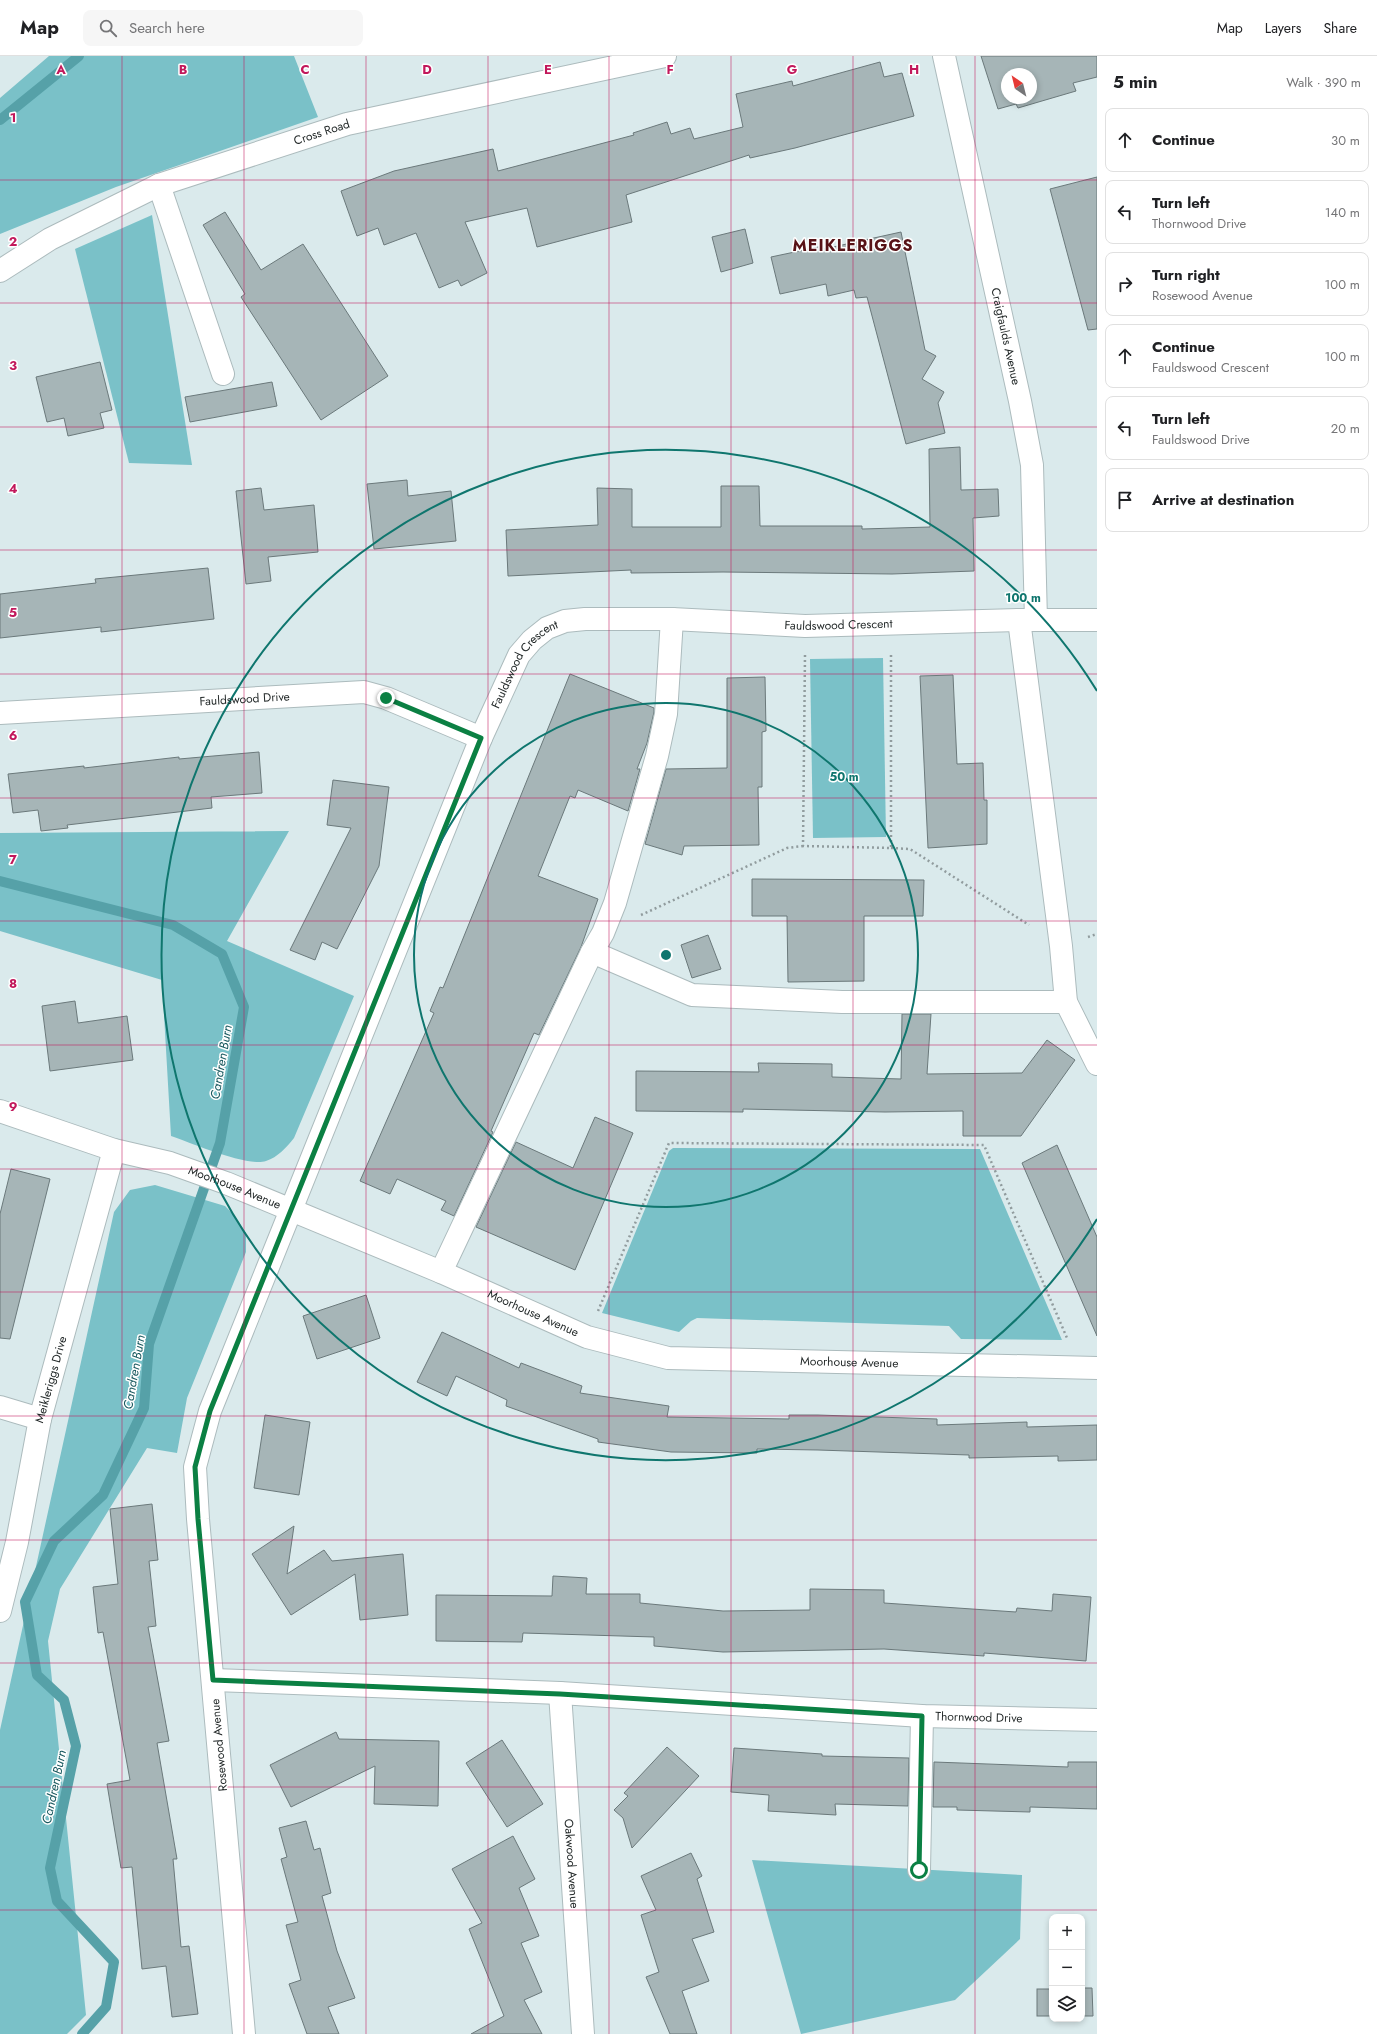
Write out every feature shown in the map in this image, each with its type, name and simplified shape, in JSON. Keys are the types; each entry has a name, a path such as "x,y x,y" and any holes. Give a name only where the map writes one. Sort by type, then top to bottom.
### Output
{"street":[{"name":"Cross Road","path":"0,270 50,240 159,185 347,124 664,56"},
{"name":"Craigfaulds Avenue","path":"944,56 1032,465 1027,620 1066,1002"},
{"path":"159,185 223,374"},
{"name":"Fauldswood Crescent","path":"291,1209 481,738 519,655 532,640 547,628 565,621 585,619 672,619 805,626 1027,620 1097,620"},
{"path":"441,1272 592,952 603,933 615,903 658,756 666,714 672,619"},
{"name":"Fauldswood Drive","path":"0,713 364,692 386,698 481,738"},
{"path":"592,952 692,995 842,1002 1066,1002 1097,1064"},
{"name":"Moorhouse Avenue","path":"0,1111 114,1150 170,1163 226,1183 441,1272 587,1337 668,1358 1089,1368"},
{"name":"Meikleriggs Drive","path":"0,1611 17,1542 40,1419 114,1150"},
{"name":"Rosewood Avenue","path":"244,2034 198,1519 195,1467 210,1411 291,1209"},
{"path":"0,1407 40,1419"},
{"name":"Thornwood Drive","path":"213,1680 560,1694 922,1716 1097,1720"},
{"name":"Oakwood Avenue","path":"560,1694 583,2034"},
{"path":"919,1870 922,1716"}],"path":[{"path":"891,624 891,848"},
{"path":"803,846 805,626"},
{"path":"603,933 787,848 803,846 910,849 1061,946 1097,934"},
{"path":"587,1337 669,1143 984,1145 1089,1368"}],"shaded area":[{"path":"49,56 294,56 318,117 116,187 0,234 0,98"},
{"path":"152,215 192,465 129,463 75,249"},
{"path":"883,658 886,837 813,838 810,659"},
{"path":"289,831 227,941 354,996 294,1138 278,1155 266,1161 246,1161 205,1149 171,1136 162,980 0,931 0,833"},
{"path":"673,1148 980,1149 1062,1340 961,1339 949,1326 697,1318 691,1321 679,1332 602,1313 669,1151"},
{"path":"155,1185 225,1206 234,1215 246,1233 246,1252 187,1398 177,1453 147,1448 60,1589 48,1641 86,2015 67,2034 0,2034 0,1730 114,1212 130,1190"},
{"path":"752,1860 1022,1875 1020,1939 955,2000 801,2034"}],"building":[{"path":"981,56 1097,56 1097,77 1073,83 1076,91 1037,102 1037,68 1001,68 1001,104 1016,104 998,109"},
{"path":"880,62 884,77 902,73 914,116 795,148 750,158 749,155 626,195 632,222 537,247 527,208 465,222 487,273 461,286 458,280 439,288 416,233 384,245 378,228 357,236 341,191 394,171 493,149 498,171 634,135 633,133 667,122 671,134 690,128 694,139 743,127 736,94 792,81 793,86"},
{"path":"1016,104 1032,104 1018,108"},
{"path":"1097,177 1097,329 1088,330 1050,189"},
{"path":"225,212 261,270 303,244 388,376 321,420 241,297 245,294 203,225"},
{"path":"745,229 753,263 721,272 712,237"},
{"path":"901,232 925,350 936,356 922,379 944,392 938,403 945,433 906,444 867,297 856,298 854,290 828,296 826,284 780,294 771,257 823,246 824,249"},
{"path":"100,362 112,410 100,413 104,428 68,436 64,418 47,422 36,377"},
{"path":"272,382 277,406 190,422 185,397"},
{"path":"960,447 961,490 998,489 999,516 973,518 974,571 892,574 723,572 631,573 631,570 508,576 506,530 598,525 597,488 632,489 632,527 721,527 721,486 759,486 760,526 862,526 862,529 930,527 929,449"},
{"path":"407,480 408,496 451,491 456,541 374,549 367,484"},
{"path":"261,488 264,510 314,505 318,552 268,557 271,581 246,584 236,491"},
{"path":"208,568 214,619 101,632 101,627 0,638 0,594 96,583 95,579"},
{"path":"570,674 654,708 654,712 647,743 637,769 640,769 628,811 578,790 575,798 570,796 538,876 598,899 581,947 539,1035 534,1033 491,1131 493,1132 454,1216 441,1210 446,1201 397,1179 390,1194 360,1181 434,1013 430,1011 440,987 443,988"},
{"path":"953,675 957,764 983,763 984,800 987,800 987,844 928,848 920,676"},
{"path":"765,677 766,731 762,732 762,787 758,787 759,845 684,846 682,855 645,844 666,769 727,768 727,678"},
{"path":"259,752 262,793 211,797 212,808 67,825 68,828 41,831 38,810 13,813 8,774 84,766 84,768 179,757 179,759"},
{"path":"333,780 389,787 379,866 337,949 322,942 315,960 290,950 351,828 327,825"},
{"path":"752,879 924,880 923,916 864,916 864,981 788,982 787,916 752,916"},
{"path":"708,935 721,969 692,978 681,945"},
{"path":"75,1001 78,1023 127,1016 133,1060 50,1071 42,1006"},
{"path":"902,1014 931,1014 927,1074 1022,1073 1047,1040 1075,1060 1021,1136 963,1136 963,1111 885,1112 743,1109 743,1112 636,1111 636,1071 759,1072 758,1063 832,1064 832,1077 901,1079"},
{"path":"595,1117 633,1133 575,1270 476,1227 516,1142 573,1168"},
{"path":"1057,1145 1097,1237 1097,1336 1022,1163"},
{"path":"11,1169 50,1179 10,1339 0,1338 0,1214"},
{"path":"366,1295 380,1338 317,1359 303,1316"},
{"path":"442,1332 519,1368 521,1363 582,1386 580,1393 669,1406 667,1417 789,1419 789,1415 818,1415 937,1419 937,1425 1027,1422 1027,1427 1097,1425 1097,1460 1058,1461 1058,1456 969,1458 969,1455 818,1450 757,1449 757,1453 671,1452 598,1442 598,1439 506,1406 507,1400 456,1376 447,1396 417,1382"},
{"path":"265,1415 310,1422 299,1495 254,1488"},
{"path":"152,1504 158,1560 149,1561 156,1626 148,1627 169,1741 157,1743 177,1859 173,1859 181,1947 189,1946 198,2014 172,2017 166,1966 142,1969 132,1867 121,1868 107,1784 130,1780 103,1632 98,1633 93,1587 118,1584 110,1509"},
{"path":"294,1526 287,1574 324,1550 332,1561 403,1554 408,1615 360,1620 355,1574 291,1615 252,1554"},
{"path":"553,1576 587,1578 586,1594 640,1594 640,1603 723,1611 810,1610 810,1589 884,1590 884,1603 1016,1612 1017,1608 1052,1611 1053,1594 1091,1597 1086,1661 984,1653 984,1656 884,1649 723,1652 654,1646 654,1637 523,1633 522,1642 436,1641 436,1595 552,1596"},
{"path":"336,1732 339,1739 439,1741 438,1806 374,1804 375,1766 291,1807 270,1765"},
{"path":"502,1740 543,1804 507,1827 466,1763"},
{"path":"667,1747 699,1776 632,1848 623,1818 614,1810 628,1796 624,1793"},
{"path":"734,1748 822,1754 822,1756 909,1758 908,1806 835,1804 836,1815 768,1811 769,1795 731,1792"},
{"path":"934,1762 1068,1767 1068,1762 1097,1762 1097,1809 1030,1807 1030,1812 957,1810 957,1807 933,1807"},
{"path":"306,1821 314,1850 320,1848 331,1893 322,1896 337,1951 355,1998 328,2007 339,2034 307,2034 289,1984 301,1980 286,1925 298,1922 281,1859 287,1857 279,1828"},
{"path":"513,1836 535,1879 519,1888 539,1936 521,1943 542,1992 524,2000 542,2034 471,2034 504,2016 469,1929 482,1923 452,1869"},
{"path":"691,1853 702,1876 697,1879 714,1932 692,1939 709,1981 682,1991 697,2034 670,2034 646,1977 659,1972 641,1915 656,1910 641,1876"},
{"path":"1085,1988 1092,1988 1093,2016 1085,2016"},
{"path":"1037,1989 1049,1989 1049,2016 1037,2016"}],"waterway":[{"name":"Candren Burn","path":"0,120 79,56"},
{"name":"Candren Burn","path":"0,881 173,925 222,954 244,1007 220,1143 149,1344 144,1408 103,1495 54,1541 25,1602 37,1675 64,1700 76,1746 50,1868 57,1901 114,1962 106,2007 82,2034"}],"district":[{"name":"MEIKLERIGGS","path":"853,245"}],"route":[{"path":"386,698 481,738 210,1411 195,1467 198,1519 213,1680 560,1694 922,1716 919,1870"}]}
